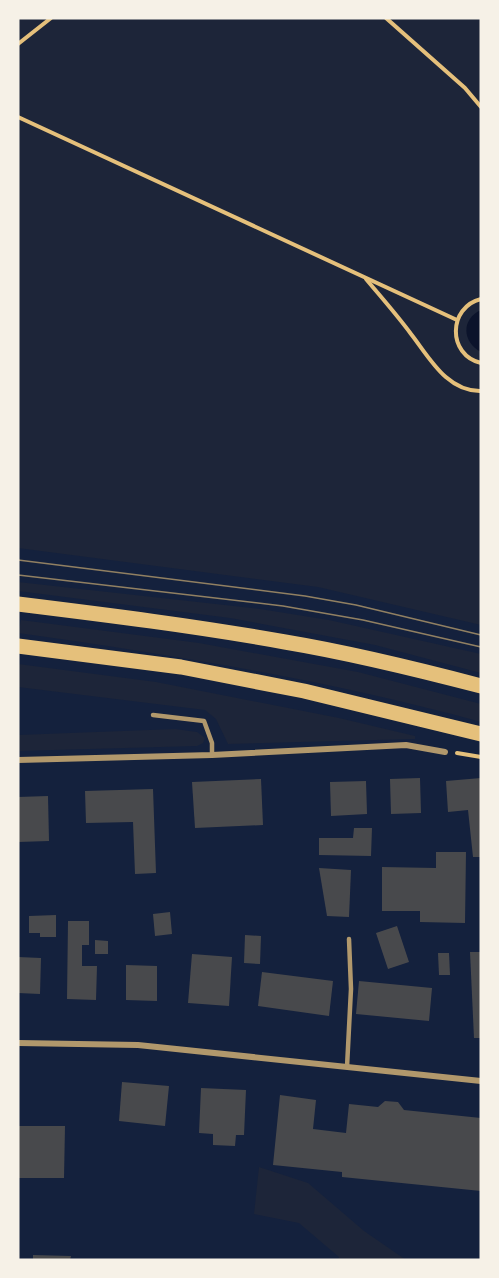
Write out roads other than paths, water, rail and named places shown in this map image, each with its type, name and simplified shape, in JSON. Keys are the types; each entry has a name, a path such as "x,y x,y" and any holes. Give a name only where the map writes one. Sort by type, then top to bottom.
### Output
{"main road":[{"path":"18,604 286,642 408,667 481,686"},
{"path":"18,645 203,671 315,693 481,734"}],"street":[{"path":"18,760 212,755 406,745 445,752"},
{"path":"18,1043 138,1046 481,1081"}],"lane":[{"path":"153,715 204,721 212,743 212,755"},
{"path":"347,1067 351,989 349,939"}],"tram line":[{"path":"18,560 305,596 356,605 481,635"},
{"path":"18,575 283,606 363,620 481,647"}]}
